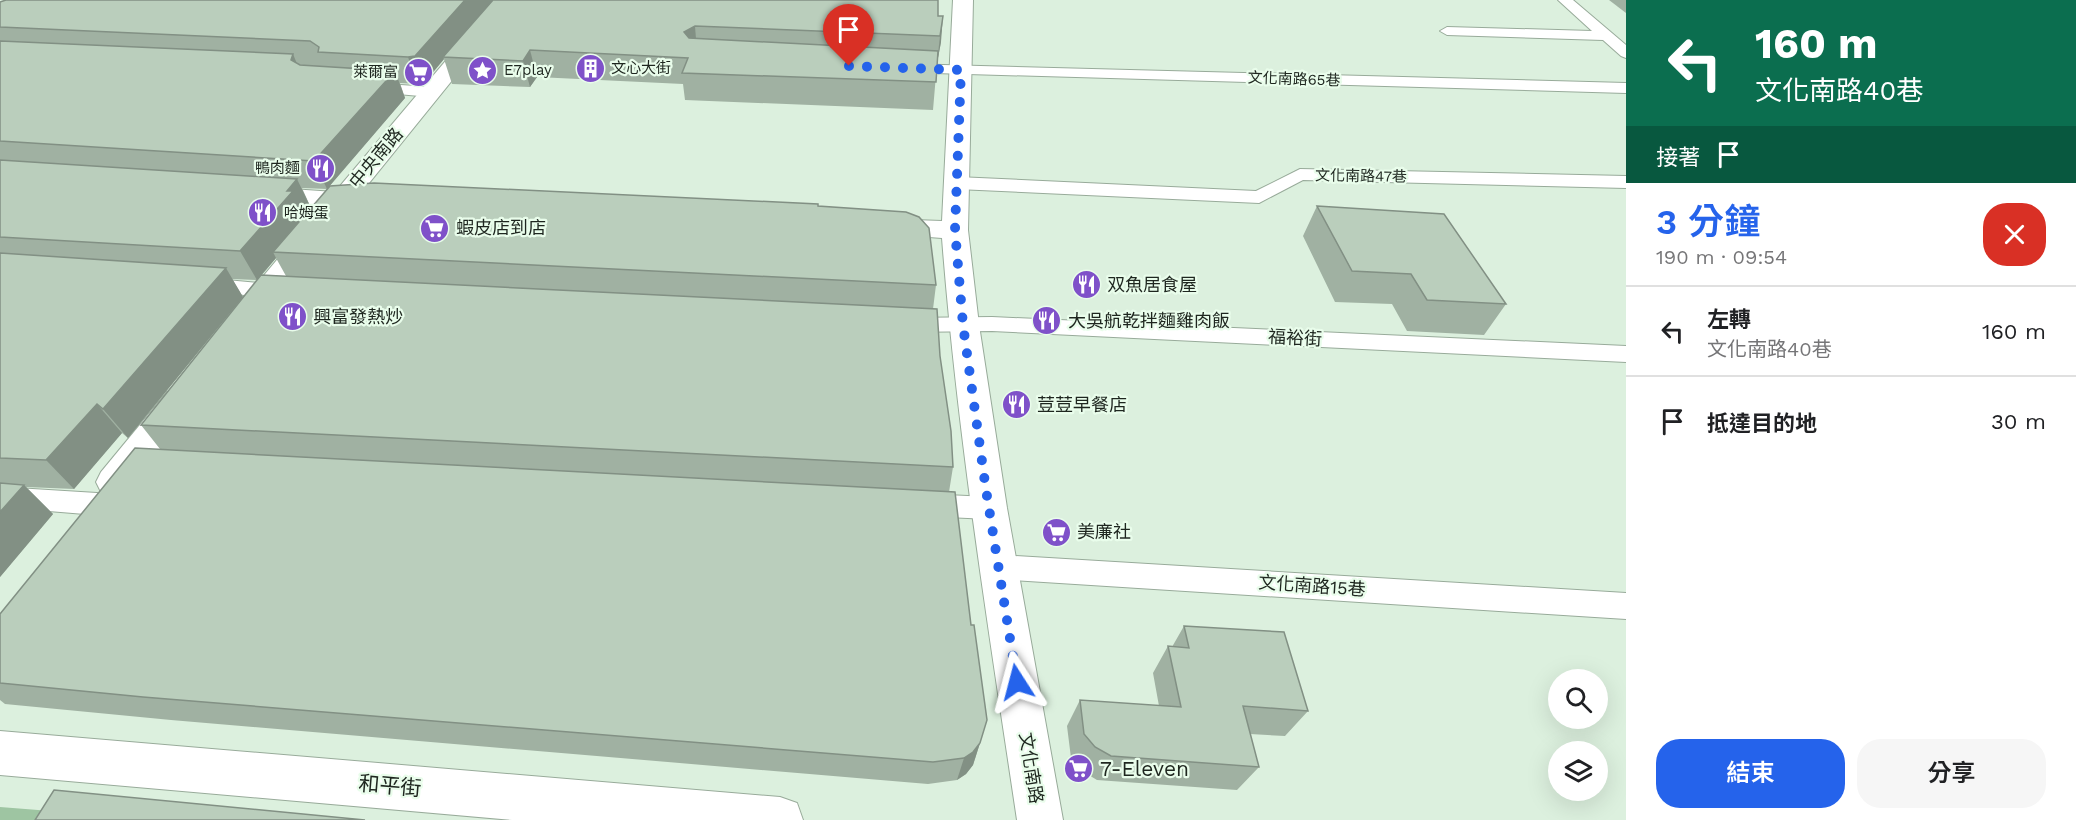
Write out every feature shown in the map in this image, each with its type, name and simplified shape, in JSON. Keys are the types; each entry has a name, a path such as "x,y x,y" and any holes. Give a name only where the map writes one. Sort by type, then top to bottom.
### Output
{"street":[{"name":"中央南路","path":"230,335 283,292 341,200 507,0"},
{"name":"文化南路","path":"963,0 955,230 963,325 998,567 1040,820"},
{"path":"235,193 388,202"},
{"path":"861,226 955,230"},
{"path":"76,530 97,504 142,462 202,371"},
{"name":"和平街","path":"0,753 780,820"}],"lane":[{"path":"1565,0 1626,52"},
{"path":"1447,31 1606,36"},
{"name":"文化南路65巷","path":"891,68 1626,88"},
{"path":"360,88 431,92"},
{"name":"文化南路47巷","path":"957,183 1259,196 1300,174 1626,182"},
{"path":"185,284 283,292"},
{"name":"福裕街","path":"885,324 992,324 1626,354"},
{"path":"0,497 97,504"},
{"path":"905,504 989,508"},
{"name":"文化南路15巷","path":"998,567 1626,606"}],"green space":[{"path":"0,807 76,813 72,820 0,820"}],"building":[{"path":"6,0 465,0 415,56 408,57 318,52 319,47 310,41 0,27 0,2"},
{"path":"493,0 938,0 938,16 943,16 940,36 695,26 684,32 689,38 938,51 936,82 682,73 688,58 530,50 523,61 443,57"},
{"path":"0,41 293,54 291,60 300,65 395,71 314,161 0,141"},
{"path":"0,160 297,179 287,191 293,191 240,251 0,237"},
{"path":"374,183 818,204 818,206 906,212 919,217 929,228 936,285 273,252 330,186"},
{"path":"1317,206 1444,214 1506,304 1427,300 1411,274 1352,271"},
{"path":"0,253 226,268 103,409 97,404 46,460 0,458"},
{"path":"261,275 937,309 953,467 141,425"},
{"path":"135,448 955,492 971,625 974,625 987,720 980,743 964,758 933,762 143,697 0,683 0,614"},
{"path":"0,483 24,485 0,512"},
{"path":"1184,626 1284,632 1308,711 1243,706 1259,767 1111,756 1095,747 1084,734 1080,700 1181,707 1168,646 1189,648"},
{"path":"54,790 365,820 35,820"}],"place":[{"name":"文心大街","path":"590,68"},
{"name":"E7play","path":"483,70"},
{"name":"萊爾富","path":"419,72"},
{"name":"鴨肉麵","path":"321,168"},
{"name":"哈姆蛋","path":"263,213"},
{"name":"蝦皮店到店","path":"435,228"},
{"name":"双魚居食屋","path":"1086,285"},
{"name":"興富發熱炒","path":"292,317"},
{"name":"大吳航乾拌麵雞肉飯","path":"1047,321"},
{"name":"荳荳早餐店","path":"1016,405"},
{"name":"美廉社","path":"1056,532"},
{"name":"7-Eleven","path":"1079,769"}],"route":[{"path":"849,66 961,70 955,230 963,325 980,452 1017,682"}]}
